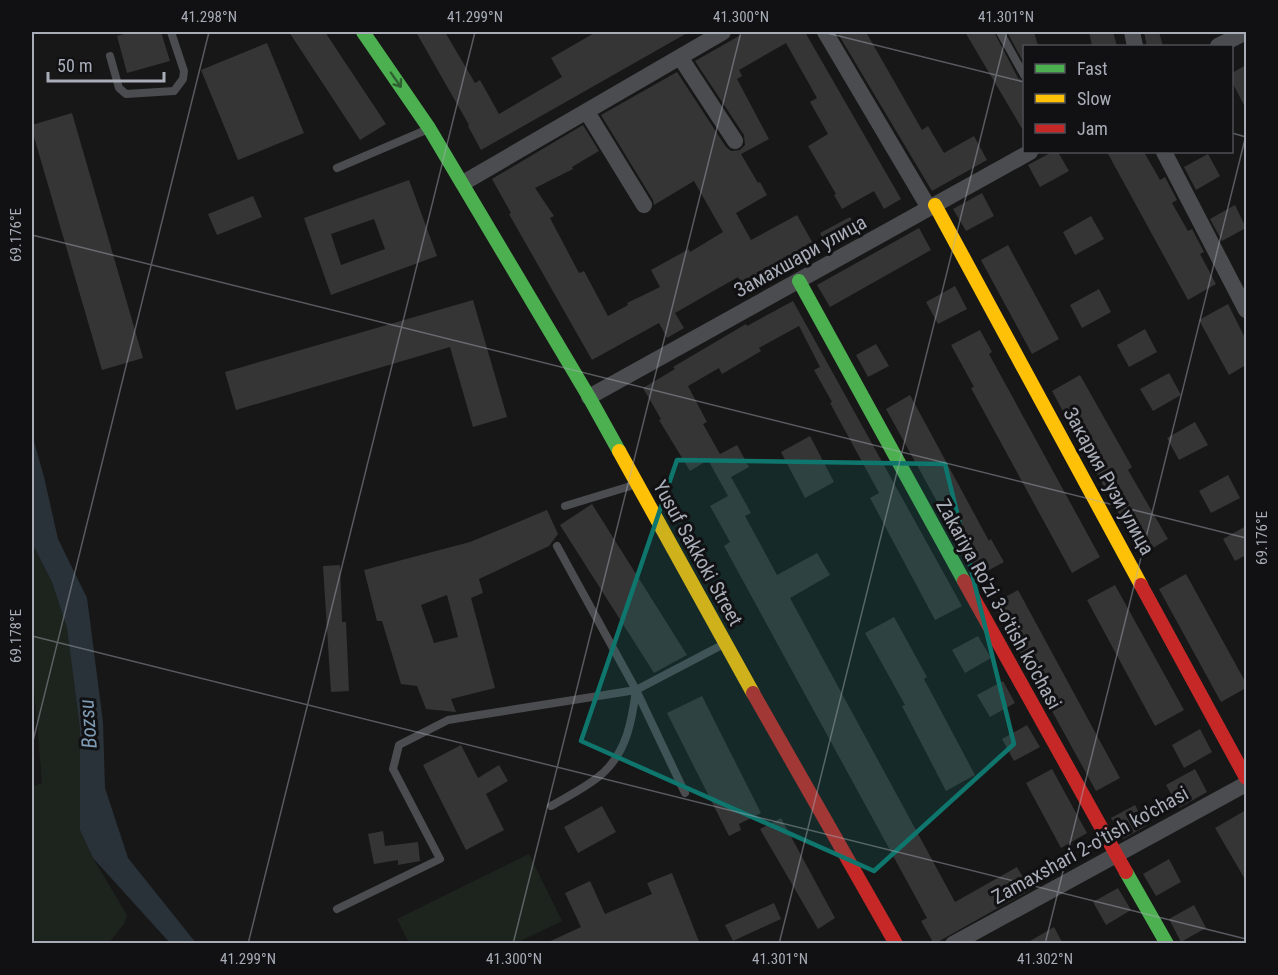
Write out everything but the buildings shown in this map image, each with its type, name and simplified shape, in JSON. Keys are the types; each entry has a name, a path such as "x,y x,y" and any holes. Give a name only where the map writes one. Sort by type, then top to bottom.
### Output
{"street":[{"name":"Yusuf Sakkoki Street","path":"363,32 429,128 589,397 725,644 896,944"},
{"name":"Yusuf Sakkoki Street","path":"379,32 430,110 463,183"},
{"path":"463,183 723,32"},
{"name":"Закария Рузи улица","path":"825,32 932,207 1246,778"},
{"path":"1220,45 1246,32"},
{"path":"680,57 735,141"},
{"path":"587,112 644,205"},
{"name":"Замахшари улица","path":"589,397 1028,153"},
{"path":"1165,153 1246,310"},
{"name":"Zakariya Ro'zi 3-o'tish ko'chasi","path":"799,281 1116,856 1167,944"},
{"name":"Zamaxshari 2-o'tish ko'chasi","path":"953,944 1246,784"}],"lane":[{"path":"110,56 119,88 126,94 174,91 183,79 184,71 171,32"},
{"path":"1000,32 1023,73"},
{"path":"337,168 429,128"},
{"path":"565,506 637,484"},
{"path":"557,546 636,690 685,793"},
{"path":"337,909 440,859 393,769 399,745 447,720 636,690 725,644"},
{"path":"551,806 604,773 621,749 632,724 636,690"}],"highlighted area":[{"path":"677,460 945,464 1014,744 874,871 581,741"}],"shaded area":[{"path":"32,543 52,582 67,628 80,729 80,829 93,858 127,915 124,924 109,943 32,943 32,787 42,783 32,665"},
{"path":"529,854 562,921 516,943 409,943 397,919"}],"water":[{"name":"Bozsu","path":"32,434 58,539 87,598 103,722 105,788 128,858 196,943 170,943 93,858 80,830 80,729 67,628 52,582 32,543"}],"traffic: fast":[{"path":"363,32 429,128 619,451"},
{"path":"799,281 964,581"},
{"path":"1126,872 1167,944"}],"traffic: slow":[{"path":"935,205 1141,585"},
{"path":"619,451 753,693"}],"traffic: jam":[{"path":"964,581 1126,872"},
{"path":"1141,585 1246,778"},
{"path":"753,693 896,944"}]}
